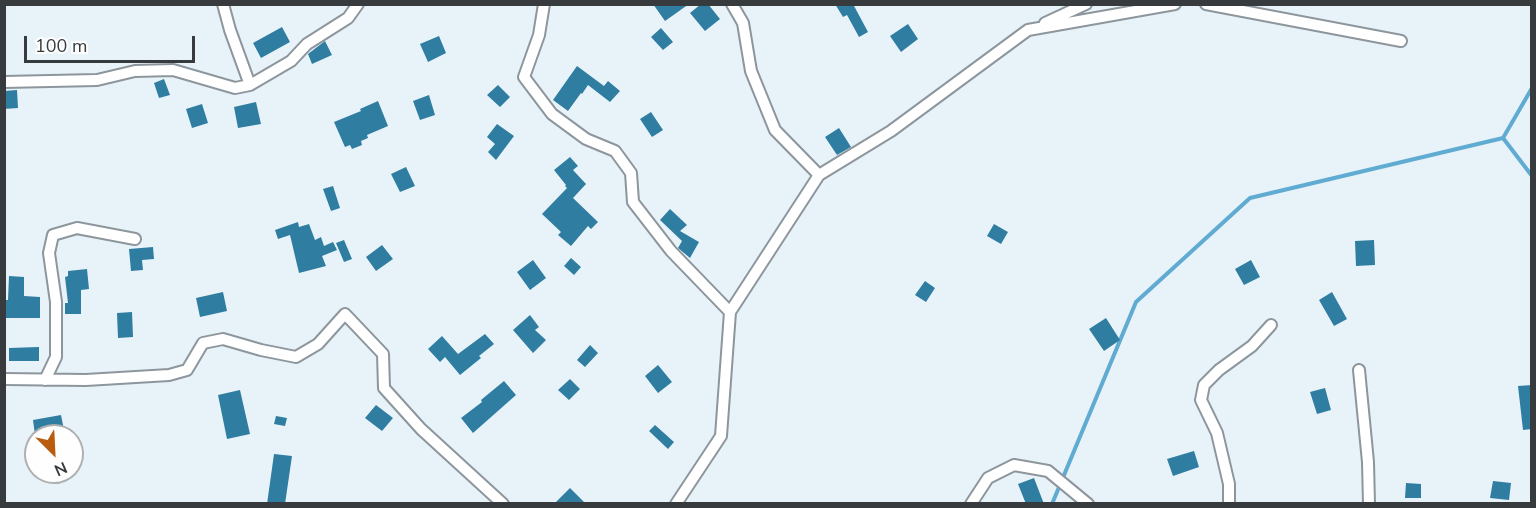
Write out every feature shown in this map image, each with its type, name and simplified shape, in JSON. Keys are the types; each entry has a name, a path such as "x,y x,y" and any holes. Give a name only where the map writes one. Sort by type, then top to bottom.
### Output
{"street":[{"path":"223,4 250,85"},
{"path":"4,82 97,80 135,71 173,70 235,88 250,85 291,62 307,44 348,18 358,4"},
{"path":"544,4 538,35 524,77 552,114 586,139 615,151 631,173 633,202 670,251 730,312"},
{"path":"732,4 743,23 751,71 775,130 819,175"},
{"path":"676,504 721,436 730,312 819,175 891,131 1028,30 1086,4"},
{"path":"1028,30 1175,4"},
{"path":"1206,4 1401,41"},
{"path":"45,380 56,357 56,302 49,254 53,235 77,228 135,239"},
{"path":"4,379 86,380 169,375 187,370 203,343 223,339 296,357 318,344 345,314 382,354 384,388 421,429 503,504"},
{"path":"1229,504 1229,484 1217,433 1201,400 1204,385 1218,370 1252,346 1271,325"},
{"path":"1359,370 1368,462 1369,504"},
{"path":"971,504 988,478 1014,465 1048,471 1088,504"}],"building":[{"path":"653,4 689,4 665,21"},
{"path":"701,4 708,4 720,19 705,31 690,13"},
{"path":"835,4 853,4 868,32 859,37 847,15 843,17"},
{"path":"908,24 918,39 901,52 890,36"},
{"path":"282,27 290,42 261,58 253,43"},
{"path":"661,28 673,42 663,50 651,37"},
{"path":"439,36 446,53 428,62 420,44"},
{"path":"325,41 332,55 312,64 308,54"},
{"path":"577,66 604,86 608,81 620,91 610,102 588,85 568,111 553,100"},
{"path":"164,79 170,95 159,98 154,83"},
{"path":"498,85 510,97 500,107 487,95"},
{"path":"17,90 18,108 4,109 4,91"},
{"path":"429,95 435,115 420,120 413,101"},
{"path":"378,101 388,126 367,135 368,138 361,141 362,145 352,149 350,145 345,147 334,122"},
{"path":"256,102 261,124 238,128 234,107"},
{"path":"202,104 208,123 192,128 186,109"},
{"path":"651,112 663,130 652,137 640,119"},
{"path":"497,124 514,136 496,160 488,152 495,144 487,137"},
{"path":"839,128 851,147 837,155 825,137"},
{"path":"570,157 578,166 573,170 586,184 573,198 598,222 591,229 588,226 571,246 558,235 561,232 542,214 567,188 554,170"},
{"path":"406,167 415,186 400,192 391,174"},
{"path":"333,186 340,208 331,211 323,189"},
{"path":"670,209 687,225 680,231 699,242 690,258 678,248 682,241 660,220"},
{"path":"298,222 299,227 309,224 315,240 321,237 324,246 333,242 337,250 322,256 326,266 299,273 290,235 278,239 275,230"},
{"path":"994,224 1008,232 1001,244 987,236"},
{"path":"344,240 352,259 344,262 336,243"},
{"path":"1374,240 1375,265 1356,266 1355,241"},
{"path":"382,245 393,259 376,271 366,257"},
{"path":"153,247 154,259 142,260 143,270 131,271 129,249"},
{"path":"571,258 581,267 574,275 564,266"},
{"path":"533,260 546,278 530,290 517,272"},
{"path":"1251,260 1260,277 1244,285 1235,269"},
{"path":"87,269 89,289 81,290 81,314 65,314 65,303 68,303 65,277 68,276 68,271"},
{"path":"9,276 24,277 24,296 40,297 40,318 4,318 4,300 8,300"},
{"path":"925,281 935,288 926,302 915,295"},
{"path":"223,292 227,311 200,317 196,298"},
{"path":"1332,292 1347,319 1334,326 1319,300"},
{"path":"132,312 133,337 118,338 117,313"},
{"path":"530,315 539,327 535,330 546,340 533,353 513,330"},
{"path":"1106,318 1120,340 1104,351 1089,329"},
{"path":"485,334 494,344 460,375 445,357 440,362 428,349 442,336 458,354"},
{"path":"590,345 598,353 585,367 577,360"},
{"path":"39,347 39,361 9,361 9,348"},
{"path":"658,365 672,382 658,393 645,376"},
{"path":"570,379 580,389 569,400 558,390"},
{"path":"504,381 516,395 473,433 461,418"},
{"path":"1532,385 1532,429 1523,430 1518,386"},
{"path":"1325,388 1331,410 1317,414 1310,392"},
{"path":"240,390 250,434 227,439 218,395"},
{"path":"376,405 393,418 382,431 365,418"},
{"path":"61,415 63,424 34,424 33,420"},
{"path":"276,416 287,418 285,426 274,424"},
{"path":"655,425 674,442 668,449 649,431"},
{"path":"1194,451 1199,467 1173,476 1167,459"},
{"path":"274,454 292,456 285,504 267,504"},
{"path":"1034,478 1044,504 1026,504 1018,484"},
{"path":"1493,481 1511,483 1509,500 1490,498"},
{"path":"1406,483 1421,484 1421,498 1405,498"},
{"path":"570,488 586,504 554,504"}],"waterway":[{"path":"1052,504 1136,302 1250,198 1503,138 1532,88"},
{"path":"1503,138 1532,176"}]}
